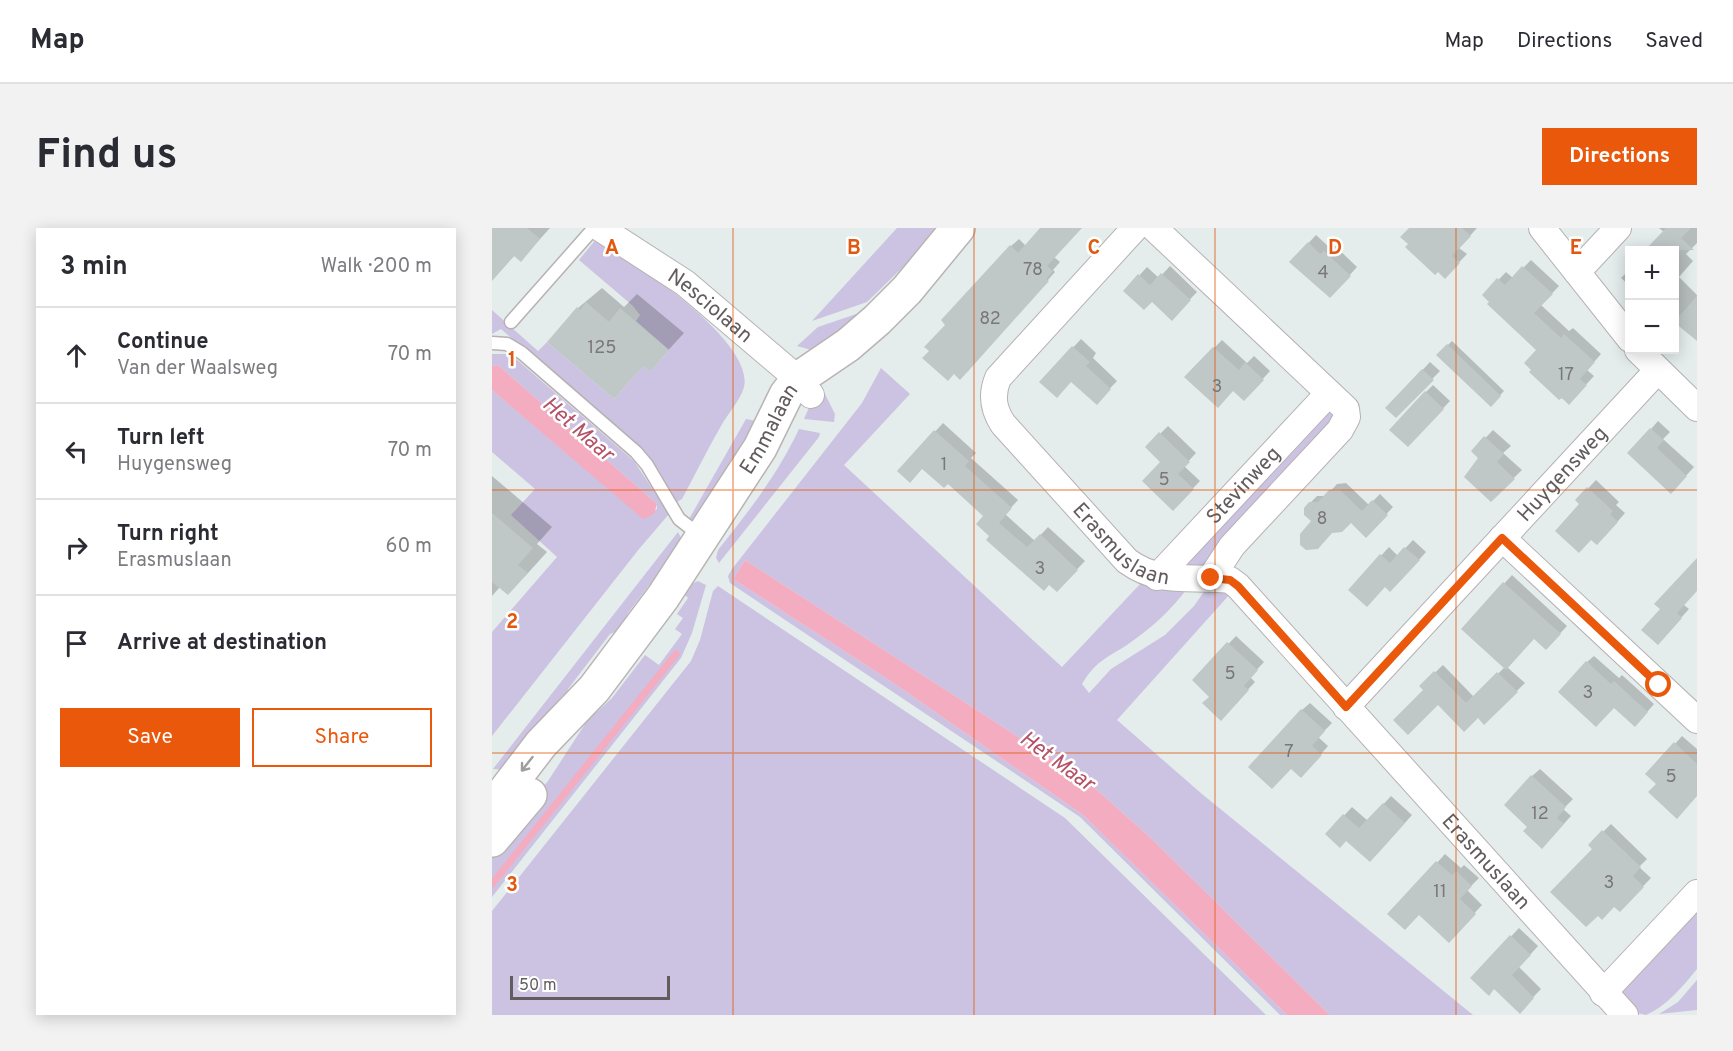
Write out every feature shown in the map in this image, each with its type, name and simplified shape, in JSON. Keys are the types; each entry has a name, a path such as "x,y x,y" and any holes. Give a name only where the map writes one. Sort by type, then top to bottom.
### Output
{"main road":[{"name":"Emmalaan","path":"497,813 542,744 594,689 663,597 703,558 707,540 760,448 786,395 804,387 863,333 907,290 958,228"}],"street":[{"name":"Nesciolaan","path":"600,228 685,283 804,387"},
{"name":"Erasmuslaan","path":"1135,228 1008,366 994,388 995,412 1003,424 1126,561 1141,571 1157,577 1230,580 1244,592 1625,1015"},
{"name":"Stevinweg","path":"1154,228 1346,410 1347,417 1340,430 1232,546 1211,578"},
{"path":"1542,228 1625,334"},
{"path":"1577,272 1618,228"},
{"path":"1642,354 1697,408"},
{"name":"Huygensweg","path":"1346,707 1657,371"},
{"name":"Stevinweg","path":"1157,577 1329,393"},
{"path":"1502,538 1697,720"},
{"path":"1603,993 1697,893"}],"lane":[{"path":"511,322 594,228"},
{"path":"492,343 507,344 522,353 636,452 652,472 679,519 707,540"}],"shaded area":[{"path":"897,228 943,228 867,302 812,321"},
{"path":"597,238 688,304 731,348 742,368 744,387 742,392 682,499 677,502 658,469 642,450 501,329 492,334 492,310 538,351 547,342 614,399 643,366 650,372 669,350 636,321 640,315 633,306 579,260"},
{"path":"865,311 822,353 797,346 818,327"},
{"path":"492,354 505,354 515,358 634,461 669,514 492,736 492,632 557,557 511,515 535,489 492,452 492,390 643,518 657,509 657,504 498,365 492,366"},
{"path":"498,365 657,504 654,514 643,519 492,390 492,366"},
{"path":"881,368 910,394 844,465 1062,667 1141,583 1188,587 1175,604 1152,626 1092,670 1082,684 1089,693 1111,669 1165,635 1194,606 1208,586 1230,594 1117,720 1202,794 1473,1015 1330,1015 1153,840 1088,782 745,560 733,579 892,682 1083,815 1287,1015 1280,1015 1080,817 730,583 728,576 732,569 862,403"},
{"path":"824,392 835,414 834,422 804,419 811,403"},
{"path":"1328,409 1340,415 1204,567 1188,566 1187,559"},
{"path":"746,419 766,423 696,520 689,519"},
{"path":"799,429 820,433 819,437 719,563 716,558 718,550 772,477"},
{"path":"678,532 682,540 670,570 657,575 628,613 621,630 610,634 568,689 567,703 506,770 493,769"},
{"path":"745,560 1088,782 1153,840 1330,1015 1287,1015 1083,815 892,682 733,579"},
{"path":"698,581 706,585 692,633 681,658 492,897 492,850 548,781 587,721 612,698 645,655 659,665 682,634 675,629 683,618 677,614 688,598 684,594 691,585"},
{"path":"718,586 1065,818 1266,1015 492,1015 492,911 691,661 700,640 713,591"},
{"path":"1697,903 1697,969 1661,1006 1646,1015 1633,1012 1622,994 1623,986"},
{"path":"1697,980 1697,1010 1659,1014 1678,1002"}],"building":[{"path":"492,228 527,228 540,239 521,262 514,256 492,281"},
{"path":"1040,228 1082,228 1047,266 1053,271 1046,279 1049,281 960,380 954,374 948,381 922,358 929,351 924,347 945,325 941,320 1010,245 1018,253"},
{"path":"1409,228 1462,228 1471,236 1452,256 1460,263 1445,279 1438,272 1435,275 1405,247 1408,244 1400,237"},
{"path":"1666,228 1691,228 1681,238 1694,250 1679,250 1679,246 1649,246"},
{"path":"1308,242 1320,254 1324,251 1351,276 1330,298 1289,262"},
{"path":"1522,266 1553,294 1534,313 1561,338 1564,334 1595,362 1580,379 1587,385 1569,405 1562,398 1559,400 1529,372 1531,370 1524,363 1536,350 1487,304 1489,302 1482,295 1497,278 1505,285"},
{"path":"1161,273 1191,300 1172,321 1152,302 1144,310 1123,291 1138,274 1150,285"},
{"path":"1697,296 1697,341 1679,326 1679,316"},
{"path":"586,302 609,322 620,308 669,350 650,372 643,366 614,399 547,342 577,307 580,310"},
{"path":"1447,344 1501,396 1491,407 1436,355"},
{"path":"1072,346 1090,362 1086,366 1111,389 1097,405 1071,382 1057,398 1039,382"},
{"path":"1213,347 1239,370 1245,362 1264,380 1244,401 1233,391 1218,408 1184,377"},
{"path":"1422,369 1434,380 1396,418 1385,408"},
{"path":"1425,391 1444,409 1408,447 1389,430"},
{"path":"1650,428 1664,440 1657,448 1687,476 1671,494 1627,453"},
{"path":"934,430 969,461 965,466 1012,508 999,523 1027,547 1040,534 1078,570 1057,592 1049,585 1044,591 986,540 989,536 976,524 983,516 948,484 944,488 922,469 910,483 897,471"},
{"path":"1159,432 1190,462 1178,474 1194,489 1173,511 1142,481 1160,462 1145,447"},
{"path":"1484,436 1504,454 1497,462 1515,479 1491,502 1464,477 1478,458 1471,451"},
{"path":"1587,487 1613,511 1610,514 1618,522 1597,545 1591,540 1579,553 1555,531 1579,504 1575,500"},
{"path":"1339,489 1362,511 1372,500 1388,515 1366,538 1351,523 1342,532 1332,533 1318,549 1306,550 1300,545 1300,534 1311,521 1304,515 1304,508 1309,502 1318,502 1329,490"},
{"path":"492,513 533,548 518,565 528,573 508,595 492,582"},
{"path":"1404,547 1420,560 1390,592 1385,587 1367,607 1348,590 1380,554 1390,563"},
{"path":"1697,558 1697,591 1677,613 1682,618 1658,645 1641,630 1660,609 1654,604"},
{"path":"1503,582 1561,634 1546,650 1534,639 1506,670 1461,629"},
{"path":"1227,642 1258,670 1244,686 1249,690 1221,721 1202,703 1209,697 1192,680"},
{"path":"1586,661 1611,684 1614,681 1648,712 1635,727 1614,708 1596,727 1558,692"},
{"path":"1434,671 1466,703 1497,672 1518,692 1484,725 1478,718 1464,732 1438,705 1408,735 1393,720 1423,690 1419,686"},
{"path":"1301,709 1325,731 1312,746 1322,755 1301,778 1291,769 1272,789 1248,767"},
{"path":"1674,742 1697,764 1697,796 1677,819 1648,792 1656,784 1645,774"},
{"path":"1531,775 1566,807 1557,818 1564,824 1542,849 1523,831 1527,827 1504,805"},
{"path":"1383,803 1405,823 1370,862 1346,841 1340,848 1325,834 1343,814 1359,828"},
{"path":"1602,830 1641,867 1633,876 1644,887 1620,912 1614,907 1602,920 1598,916 1586,927 1550,892 1592,849 1588,845"},
{"path":"1436,861 1452,875 1456,871 1472,886 1460,899 1476,914 1449,943 1419,915 1405,930 1387,914"},
{"path":"1510,935 1531,955 1512,975 1534,998 1520,1014 1494,989 1489,996 1470,978"}],"waterway":[{"path":"492,884 676,654"}],"route":[{"path":"1211,578 1230,580 1250,597 1346,707 1502,538 1659,685"}],"water label":[{"name":"Het Maar","path":"579,428"},
{"name":"Het Maar","path":"1058,760"}]}
